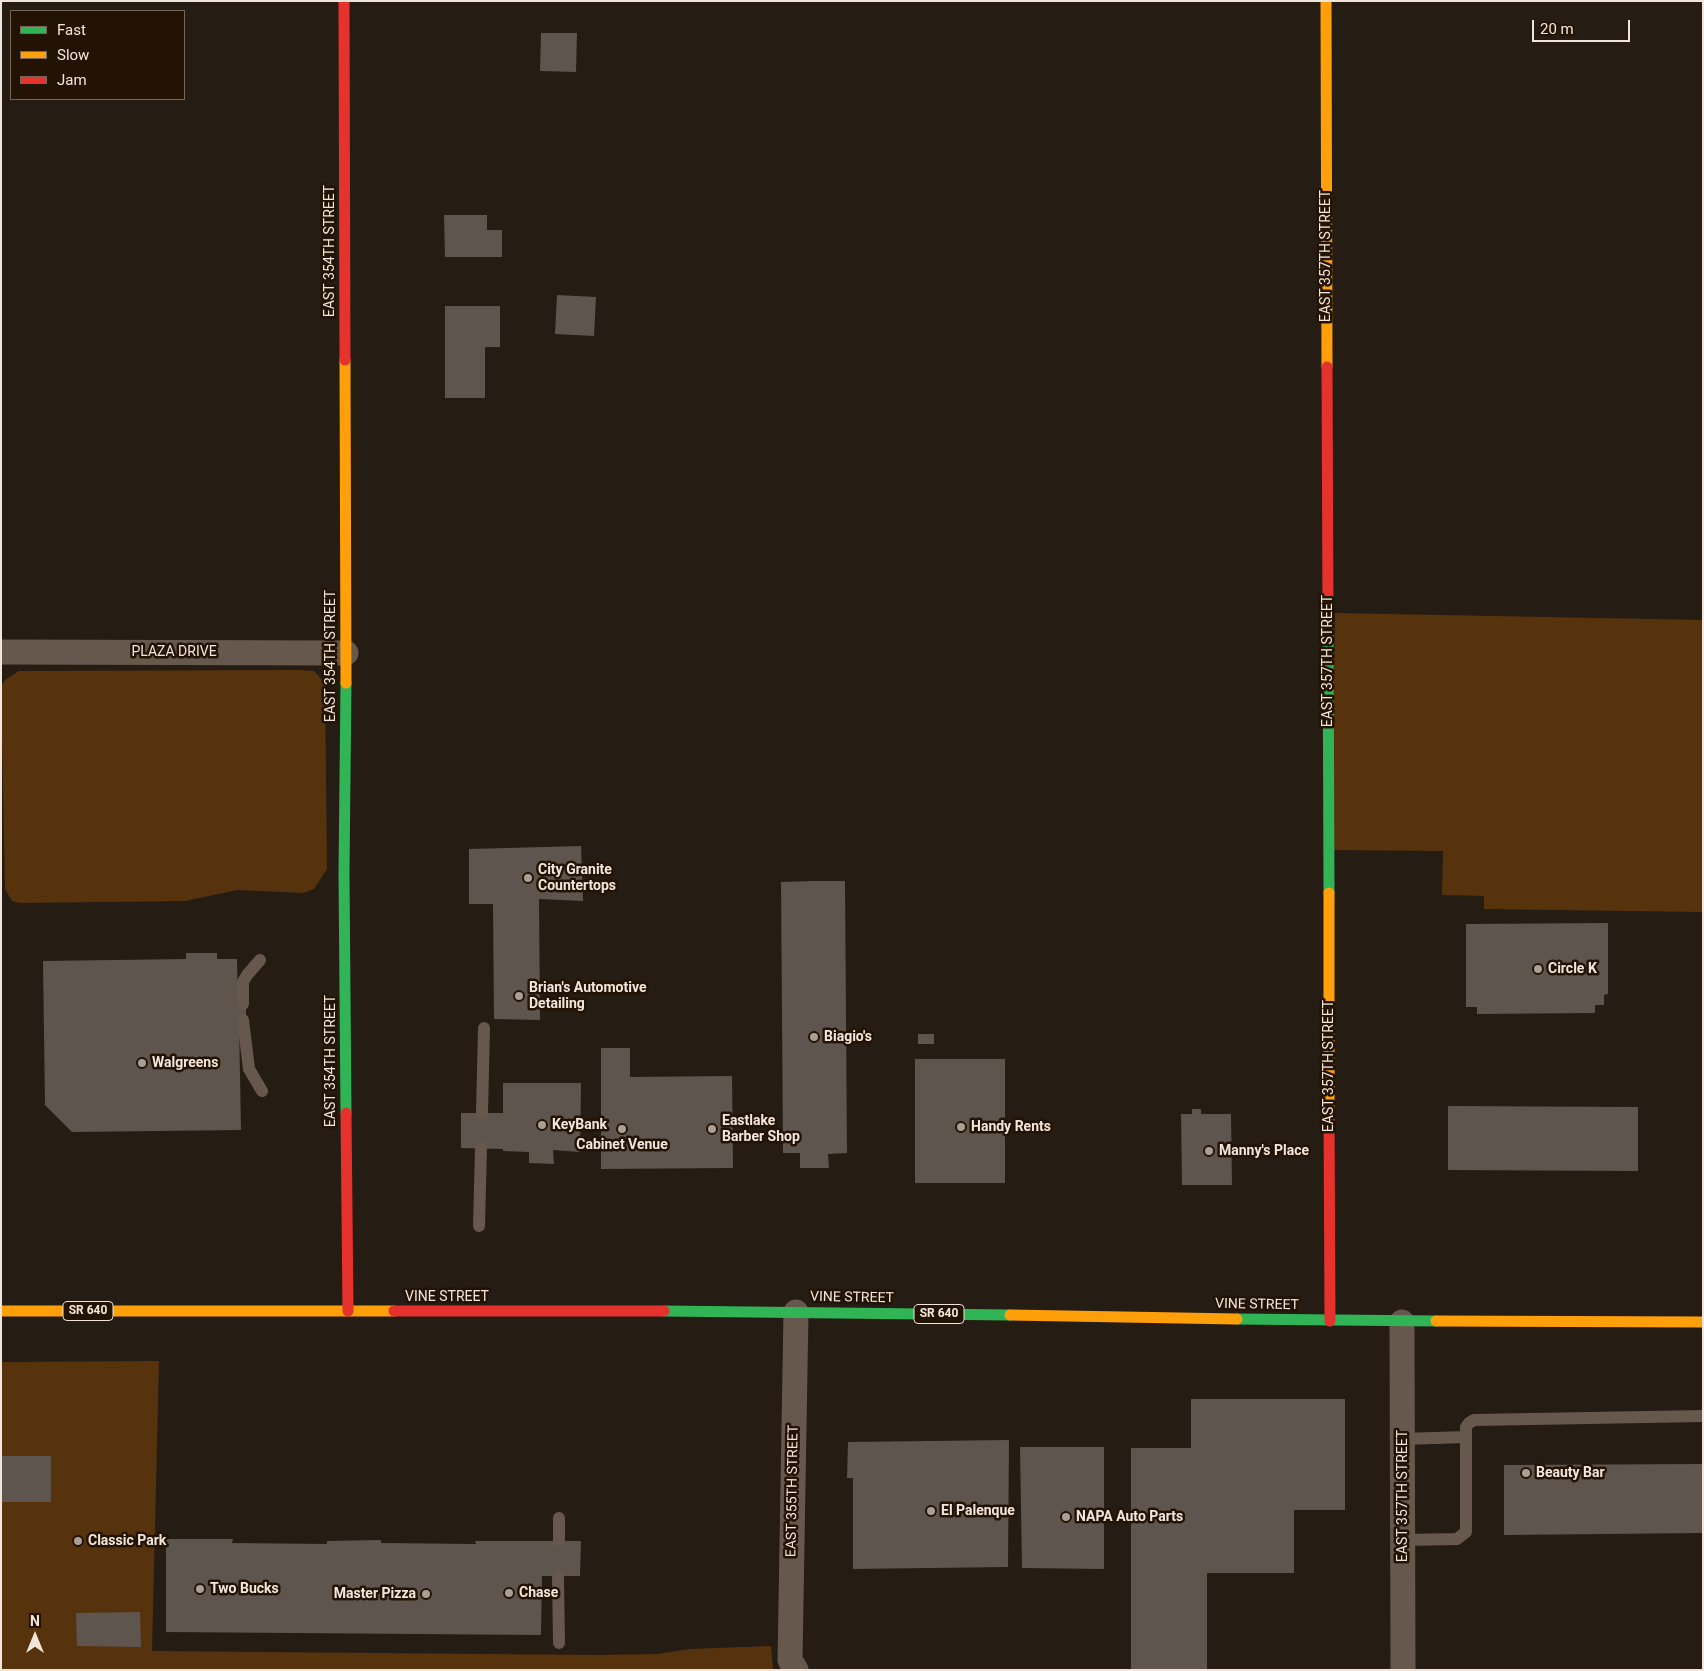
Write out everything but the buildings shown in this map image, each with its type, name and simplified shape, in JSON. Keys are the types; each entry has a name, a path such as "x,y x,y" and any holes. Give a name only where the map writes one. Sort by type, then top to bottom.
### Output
{"street":[{"name":"EAST 354TH STREET","path":"344,1 346,653 344,873 348,1311"},
{"name":"EAST 357TH STREET","path":"1326,1 1330,1322"},
{"name":"PLAZA DRIVE","path":"1,652 346,653"},
{"name":"VINE STREET","path":"1,1311 796,1312 1330,1322 1703,1322"},
{"name":"EAST 355TH STREET","path":"796,1312 790,1660 796,1670"},
{"name":"EAST 357TH STREET","path":"1402,1322 1403,1670"}],"lane":[{"path":"243,1004 243,982 260,960"},
{"path":"243,1020 249,1069 262,1091"},
{"path":"482,1113 484,1028"},
{"path":"479,1226 481,1148"},
{"path":"1403,1540 1457,1540 1466,1532 1466,1427 1474,1420 1703,1416"},
{"path":"1402,1439 1466,1437"},
{"path":"559,1518 559,1541"},
{"path":"558,1576 559,1643"}],"shaded area":[{"path":"1335,613 1703,620 1703,912 1484,909 1484,896 1442,895 1443,851 1331,850"},
{"path":"19,671 314,671 325,683 327,869 314,889 303,893 237,890 185,901 21,903 12,901 5,889 1,687 5,680"},
{"name":"Classic Park","path":"159,1361 152,1651 595,1655 658,1654 689,1649 771,1646 773,1670 1,1670 1,1362"}],"traffic: fast":[{"path":"1328,613 1329,893"},
{"path":"346,683 344,873 346,1113"},
{"path":"664,1311 1010,1315"},
{"path":"1237,1319 1436,1321"}],"traffic: slow":[{"path":"1326,1 1327,367"},
{"path":"345,360 346,683"},
{"path":"1329,893 1329,1108"},
{"path":"1,1311 394,1311"},
{"path":"1010,1315 1237,1319"},
{"path":"1436,1321 1703,1322"}],"traffic: jam":[{"path":"344,1 345,360"},
{"path":"1327,367 1328,613"},
{"path":"1329,1108 1330,1321"},
{"path":"346,1113 348,1311"},
{"path":"394,1311 664,1311"}],"place":[{"name":"City Granite Countertops","path":"528,878"},
{"name":"Circle K","path":"1538,969"},
{"name":"Brian's Automotive Detailing","path":"519,996"},
{"name":"Biagio's","path":"814,1037"},
{"name":"Walgreens","path":"142,1063"},
{"name":"KeyBank","path":"542,1125"},
{"name":"Handy Rents","path":"961,1127"},
{"name":"Cabinet Venue","path":"622,1129"},
{"name":"Eastlake Barber Shop","path":"712,1129"},
{"name":"Manny's Place","path":"1209,1151"},
{"name":"Beauty Bar","path":"1526,1473"},
{"name":"El Palenque","path":"931,1511"},
{"name":"NAPA Auto Parts","path":"1066,1517"},
{"name":"Classic Park","path":"78,1541"},
{"name":"Two Bucks","path":"200,1589"},
{"name":"Chase","path":"509,1593"},
{"name":"Master Pizza","path":"426,1594"}]}
